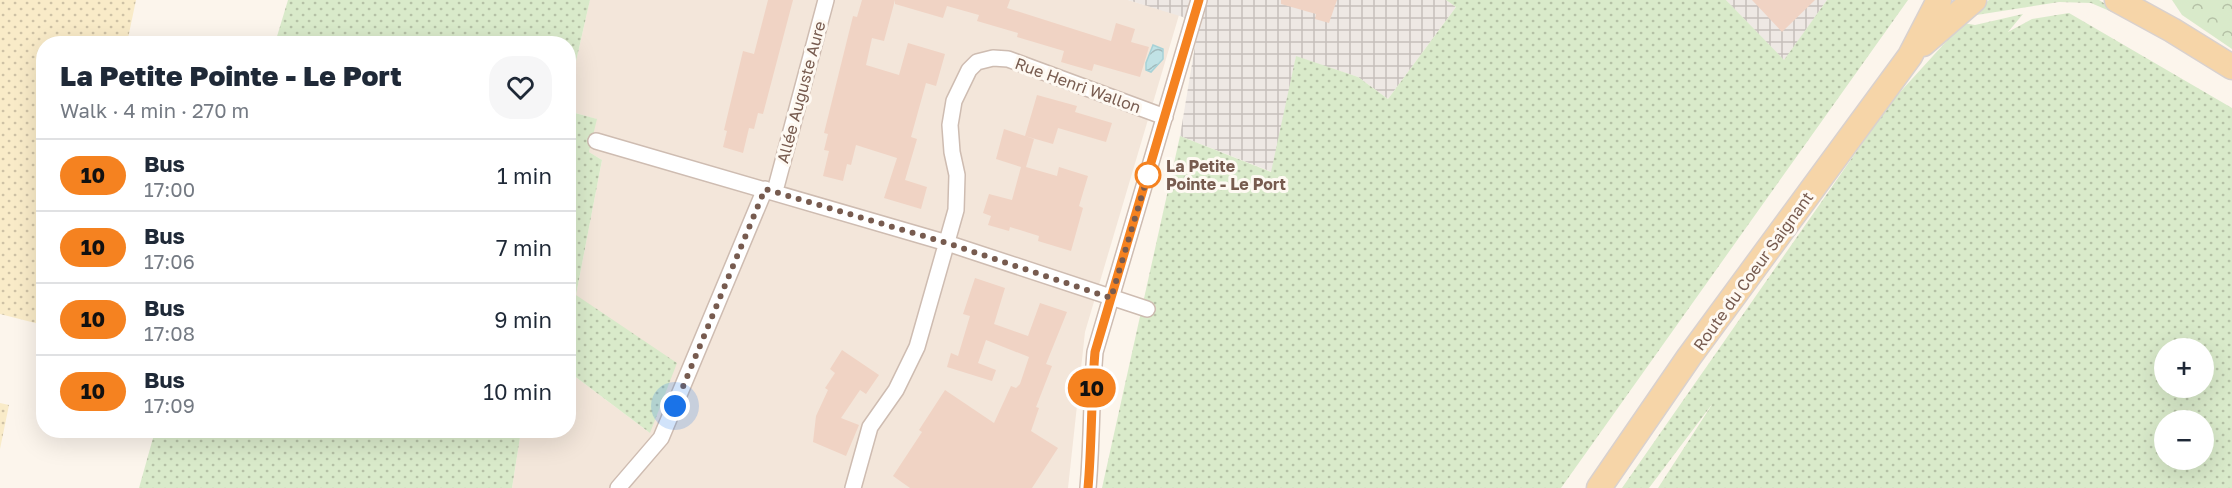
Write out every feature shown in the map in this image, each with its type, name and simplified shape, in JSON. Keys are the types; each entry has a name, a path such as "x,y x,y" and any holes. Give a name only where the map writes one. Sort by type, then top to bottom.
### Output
{"main road":[{"name":"Route du Coeur Saignant","path":"1599,488 1689,357 1911,56 1939,0"},
{"name":"Route du Coeur Saignant","path":"1911,56 1974,0"},
{"path":"2117,0 2172,30 2232,68"},
{"path":"2147,0 2172,30"}],"street":[{"name":"Allée Auguste Aure","path":"618,488 662,438 770,190 826,0"},
{"path":"1088,488 1092,446 1095,352 1199,0"},
{"name":"Rue Henri Wallon","path":"853,488 870,427 896,390 917,347 947,243 958,195 952,152 951,117 954,101 969,70 977,62 993,58 1008,59 1165,117"},
{"path":"596,141 947,243 1148,309"}],"shaded area":[{"path":"590,0 1128,0 1179,15 1085,332 1068,488 512,488 520,438 576,438 576,377 650,433 576,295 602,160 589,152 596,119 576,113 576,61"},
{"path":"1128,0 1446,0 1456,7 1388,99 1358,77 1296,57 1272,172 1180,136 1199,22"},
{"path":"1726,0 1827,0 1784,61"}],"green space":[{"path":"288,0 590,0 576,61 576,36 277,36"},
{"path":"1446,0 1726,0 1784,60 1827,0 1908,0 1561,488 1102,488 1180,136 1271,172 1296,56 1358,77 1388,99 1456,7"},
{"path":"1989,0 2099,0 2113,9 2112,12 2091,3 2059,2 1970,16"},
{"path":"2172,0 2232,0 2232,49 2182,15"},
{"path":"2069,13 2232,108 2232,488 1658,488 1713,403 1649,488 1622,488 1891,102 1963,23 1975,25 2023,14 2008,32 2032,19"},
{"path":"576,113 597,119 589,152 602,160 576,295"},
{"path":"576,295 677,363 650,433 576,377"},
{"path":"153,438 520,438 512,488 139,488"}],"sand":[{"path":"0,0 136,0 128,36 36,36 36,323 0,314"},
{"path":"0,403 9,405 0,449"}],"water":[{"path":"1153,45 1163,49 1163,59 1151,72 1146,70 1146,63"}],"building":[{"path":"768,0 793,0 763,114 758,113 754,129 749,128 743,153 723,147 727,131 724,130 743,51 754,54"},
{"path":"862,0 895,0 884,41 872,38 866,65 899,75 908,43 945,54 936,86 926,83 911,137 917,139 905,180 927,187 921,209 884,198 897,158 856,145 851,165 847,164 843,181 823,176 829,151 824,150 828,134 824,133 853,16 857,17"},
{"path":"895,0 1010,0 1007,8 1111,41 1116,23 1135,29 1131,42 1149,47 1140,77 1094,64 1092,71 1061,62 1064,51 1017,37 1018,33 977,21 979,15 947,6 943,18 895,4"},
{"path":"1281,0 1337,0 1329,23 1315,19 1316,14 1281,4"},
{"path":"1752,0 1815,0 1782,32"},
{"path":"1037,95 1077,106 1075,112 1112,123 1106,142 1058,128 1053,144 1025,136"},
{"path":"1004,129 1034,139 1026,167 1057,176 1059,167 1088,176 1079,206 1083,208 1071,251 1038,241 1039,236 1010,227 1009,231 988,225 991,216 983,213 989,194 1012,200 1021,167 996,159"},
{"path":"975,278 1005,288 994,324 1028,336 1040,303 1067,312 1046,364 1052,366 1036,407 1039,408 1031,431 1058,448 1032,488 910,488 893,476 922,432 919,430 945,390 994,423 1011,386 1016,388 1020,384 1029,357 986,340 978,363 996,370 992,381 947,367 951,353 958,356 970,316 963,314"},
{"path":"842,350 879,375 866,394 860,390 841,418 859,425 846,456 813,442 816,416 828,390 825,388 835,373 830,369"}],"bus line":[{"name":"10","path":"1088,488 1092,446 1095,352 1199,0"}],"place":[{"name":"La Petite Pointe - Le Port","path":"1148,175"}],"route":[{"path":"675,406 765,189 947,243 1111,298 1148,175"}]}
